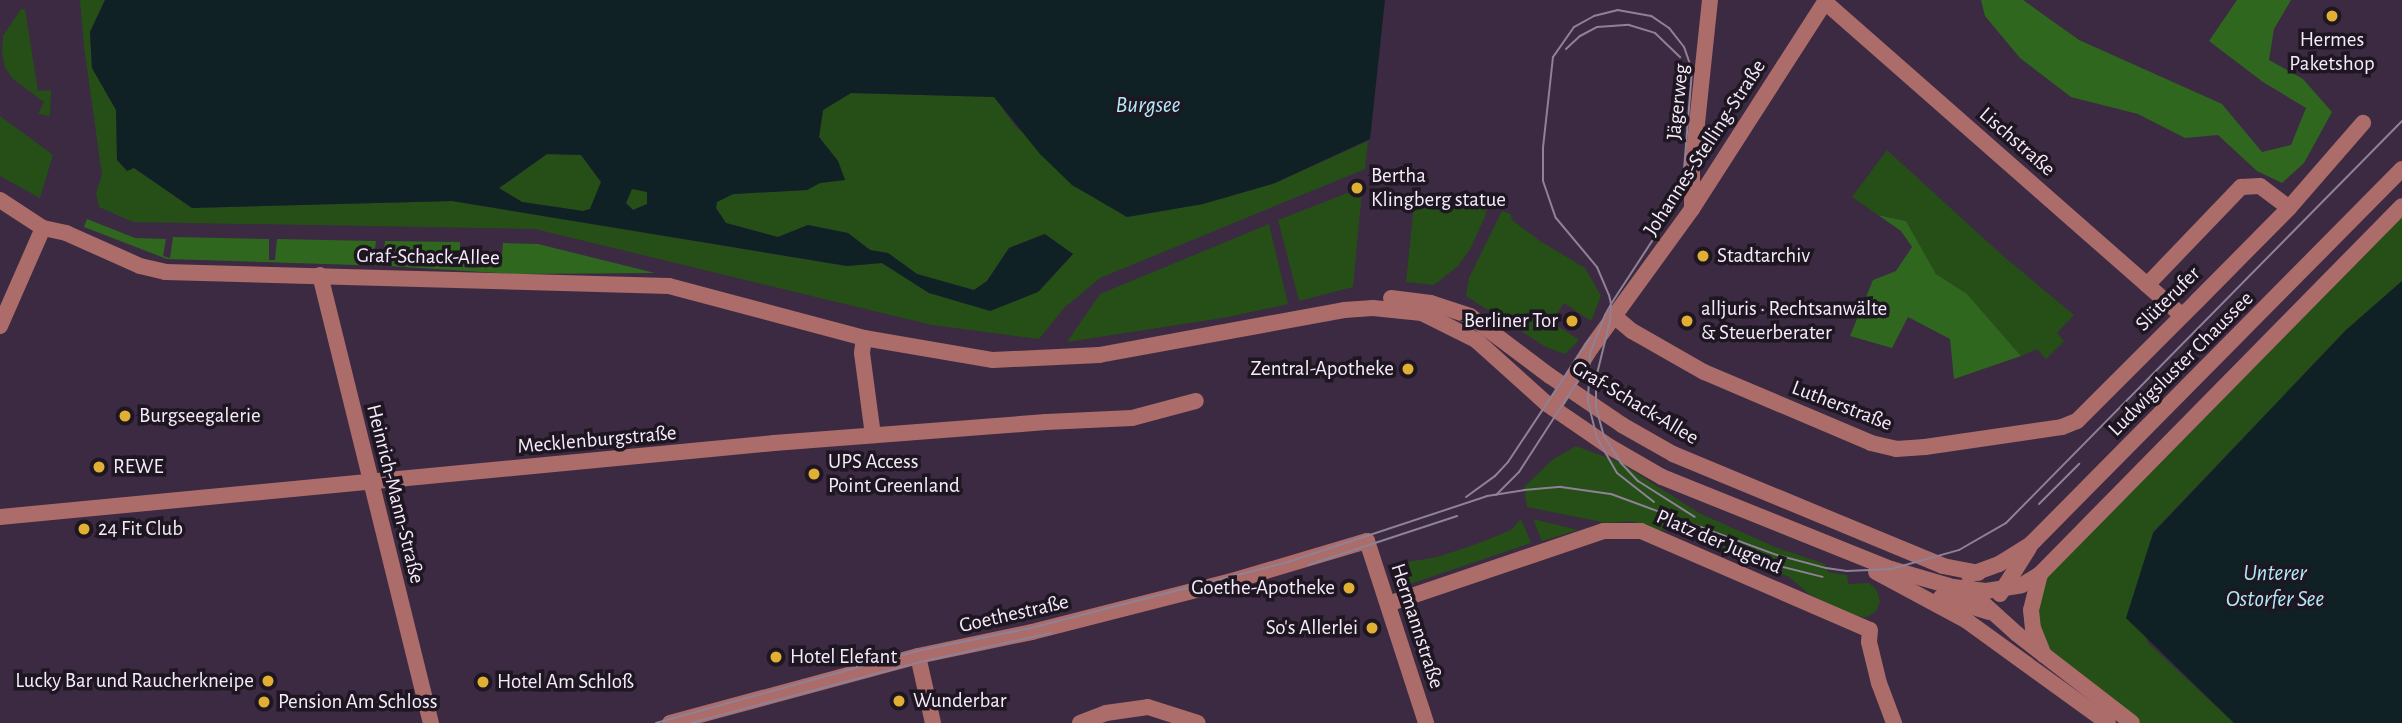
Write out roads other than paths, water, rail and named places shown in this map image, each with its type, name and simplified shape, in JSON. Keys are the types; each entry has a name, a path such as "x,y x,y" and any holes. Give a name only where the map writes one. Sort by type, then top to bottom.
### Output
{"street":[{"name":"Jägerweg","path":"1692,209 1692,171 1710,0"},
{"name":"Johannes-Stelling-Straße","path":"1614,316 1692,209 1826,1"},
{"name":"Lischstraße","path":"1826,1 2181,315"},
{"name":"Slüterufer","path":"2077,421 2289,208 2363,123"},
{"name":"Ludwigsluster Chaussee","path":"1962,584 2030,545 2402,169"},
{"name":"Slüterufer","path":"2147,285 2241,187 2260,186 2289,208"},
{"name":"Graf-Schack-Allee","path":"0,200 43,228 66,233 140,266 165,272 669,286 864,338 993,360 1059,359 1152,346 1376,299 1399,298 1446,306 1486,326 1566,387 1673,454 1943,566"},
{"path":"2045,657 2033,628 2031,610 2040,575 2402,206"},
{"path":"0,326 43,228"},
{"name":"Heinrich-Mann-Straße","path":"320,275 369,482 431,723"},
{"name":"Graf-Schack-Allee","path":"1310,314 1373,307 1422,313 1476,340 1553,408 1662,477 1837,549 1936,582 2003,590 2022,585 2040,575"},
{"path":"1553,408 1614,316"},
{"name":"Lutherstraße","path":"1614,316 1632,331 1730,385 1871,443 1896,449 2062,427 2077,421"},
{"path":"864,338 862,353 873,435"},
{"name":"Mecklenburgstraße","path":"0,517 873,435 1132,418 1196,401"},
{"name":"Platz der Jugend","path":"1388,604 1604,531 1642,531 1870,630 1869,642 1879,683 1894,723"},
{"name":"Hermannstraße","path":"1367,541 1426,723"},
{"name":"Goethestraße","path":"670,723 918,656 1032,632 1232,581 1367,541"},
{"path":"2010,651 1997,628 1994,613 2003,590 2030,545"},
{"name":"Graf-Schack-Allee","path":"1837,549 1949,609 2108,723"},
{"path":"1943,566 1978,573"},
{"path":"1943,566 2045,657 2132,723"},
{"path":"1904,587 1936,582"},
{"name":"Graf-Schack-Allee","path":"1904,587 1994,613"},
{"path":"918,656 933,723"},
{"path":"1080,723 1106,713 1148,707 1198,723"}],"water":[{"name":"Burgsee","path":"105,0 1385,0 1370,139 1275,183 1203,204 1127,217 1072,185 1040,154 994,97 851,93 823,110 819,137 838,161 845,180 820,183 807,190 733,194 717,202 716,208 726,223 778,237 808,225 848,233 870,250 888,253 917,274 974,290 987,281 1009,248 1045,234 1073,254 1038,292 990,311 929,293 882,263 847,266 452,201 192,208 134,168 127,171 117,160 116,110 92,68 90,32","holes":["547,154 581,155 601,182 590,209 583,211 522,202 499,188","632,189 647,192 647,204 633,210 626,203"]},
{"name":"Unterer Ostorfer See","path":"2402,281 2402,723 2234,723 2126,618 2153,533 2346,330"}],"tram line":[{"path":"1654,502 1617,473 1597,438 1588,401 1590,353 1611,304 1667,218 1678,195 1684,170 1692,70 1684,47 1669,28 1651,16 1618,10 1594,16 1574,27 1553,57 1543,147 1543,181 1556,218 1597,267 1609,295 1611,304 1610,321 1596,378 1596,407 1604,436 1621,463 1638,481 1695,517"},
{"path":"1566,49 1580,36 1597,27 1629,25 1655,33 1680,57"},
{"path":"656,723 917,651 1031,628 1288,562 1487,496 1524,490 1561,487 1611,494 1777,555 1847,571 1891,569 1959,550 2006,523 2402,121"},
{"path":"1466,497 1495,476 1508,462 1590,338"},
{"path":"1496,495 1519,472 1587,367"},
{"path":"2039,504 2079,464"},
{"path":"1308,565 1457,516"},
{"path":"1775,565 1823,577"},
{"path":"691,723 920,662 1051,633"}],"place":[{"name":"Hermes Paketshop","path":"2332,16"},
{"name":"Bertha Klingberg statue","path":"1357,188"},
{"name":"Stadtarchiv","path":"1703,256"},
{"name":"Berliner Tor","path":"1572,321"},
{"name":"alljuris · Rechtsanwälte & Steuerberater","path":"1687,321"},
{"name":"Zentral-Apotheke","path":"1408,369"},
{"name":"Burgseegalerie","path":"125,416"},
{"name":"REWE","path":"99,467"},
{"name":"UPS Access Point Greenland","path":"814,474"},
{"name":"24 Fit Club","path":"84,529"},
{"name":"Goethe-Apotheke","path":"1349,588"},
{"name":"So's Allerlei","path":"1372,628"},
{"name":"Hotel Elefant","path":"776,657"},
{"name":"Lucky Bar und Raucherkneipe","path":"268,681"},
{"name":"Hotel Am Schloß","path":"483,682"},
{"name":"Wunderbar","path":"899,701"},
{"name":"Pension Am Schloss","path":"264,702"}]}
